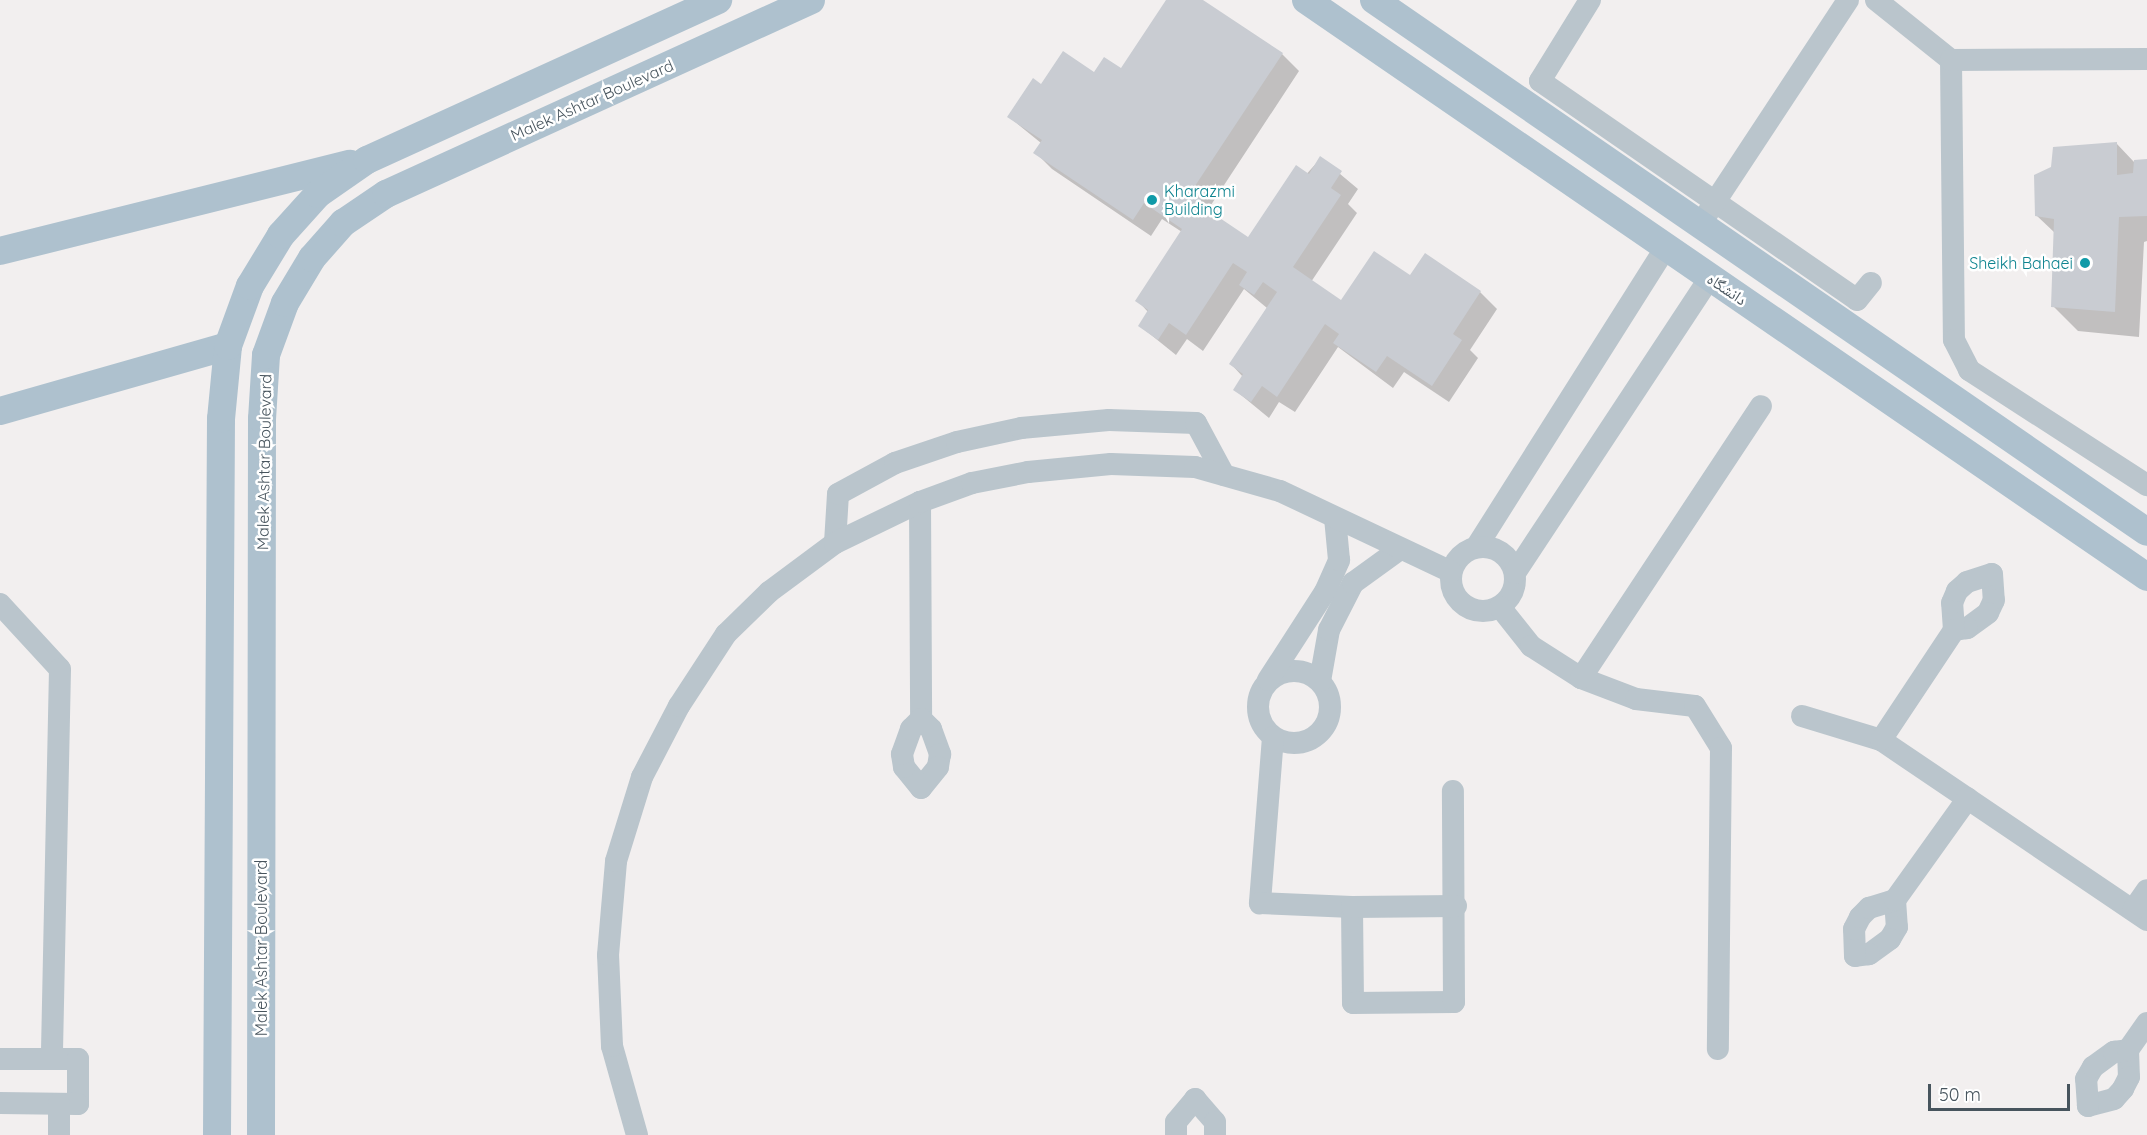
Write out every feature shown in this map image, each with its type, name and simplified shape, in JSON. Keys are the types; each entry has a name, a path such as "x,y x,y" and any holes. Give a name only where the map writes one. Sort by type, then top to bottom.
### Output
{"main road":[{"path":"217,1135 221,419 228,346 250,286 281,235 318,194 367,160 718,0"},
{"name":"Malek Ashtar Boulevard","path":"261,1135 262,419 266,355 285,303 312,258 343,223 386,194 811,0"},
{"name":"دانشگاه","path":"1306,0 2147,577"},
{"path":"1374,0 1708,213 2147,532"},
{"path":"0,251 367,160"},
{"path":"0,411 228,346"}],"street":[{"path":"1590,0 1540,81 1708,213 1857,300 1871,284"},
{"path":"1708,213 1848,0"},
{"path":"1876,0 1951,60 2147,59"},
{"path":"1951,60 1954,340 1969,370 2147,484"},
{"path":"1665,246 1477,546 1456,560 1451,572 1450,585 1464,606 1476,611 1500,607 1510,598 1515,573 1710,277"},
{"path":"1581,678 1761,406"},
{"path":"835,543 838,494 895,463 957,442 1021,428 1109,420 1196,423 1224,475"},
{"path":"629,1131 612,1047 608,955 616,861 642,777 679,706 726,634 769,592 835,543 920,502 972,483 1017,474 1111,464 1195,467 1280,490 1451,572"},
{"path":"920,502 921,719"},
{"path":"1335,518 1339,560 1325,592 1260,694 1259,717 1273,737 1296,744 1318,735 1325,725 1330,702 1320,681 1329,630 1353,583 1400,549"},
{"path":"1477,546 1502,552 1515,573"},
{"path":"0,604 60,669 52,1059"},
{"path":"1500,607 1531,646 1581,678 1636,699 1695,706 1721,748 1718,1049"},
{"path":"1881,740 1954,630"},
{"path":"1266,683 1275,675 1298,670 1320,681"},
{"path":"1802,716 1881,740 2140,915 2147,890"},
{"path":"1273,737 1260,903 1352,907 1456,906"},
{"path":"1352,907 1353,1003 1454,1002 1456,906 1453,791"},
{"path":"1895,900 1968,798"},
{"path":"2128,1050 2147,1023"},
{"path":"0,1059 78,1059 78,1104 0,1103"},
{"path":"1176,1135 1176,1122 1195,1099 1215,1122 1215,1135"},
{"path":"59,1104 60,1135"}],"building":[{"name":"Kharazmi Building","path":"1166,0 1203,0 1283,53 1193,189 1204,196 1199,204 1248,237 1296,165 1309,174 1320,156 1342,171 1331,188 1341,195 1293,267 1341,300 1374,251 1410,275 1425,253 1481,291 1453,334 1462,340 1432,386 1387,356 1376,372 1333,343 1339,334 1325,324 1277,397 1262,386 1251,402 1233,390 1243,374 1229,364 1277,292 1263,282 1254,295 1239,285 1247,272 1233,263 1186,335 1169,323 1158,340 1138,326 1148,310 1135,301 1182,229 1144,203 1133,220 1033,153 1042,140 1007,117 1033,78 1041,84 1063,51 1094,72 1104,57 1121,68"},
{"name":"Sheikh Bahaei","path":"2117,142 2117,175 2133,173 2134,160 2147,159 2147,216 2119,217 2115,312 2051,307 2054,219 2035,216 2034,175 2051,167 2053,147"}],"place":[{"name":"Kharazmi Building","path":"1152,200"},
{"name":"Sheikh Bahaei","path":"2085,263"}]}
